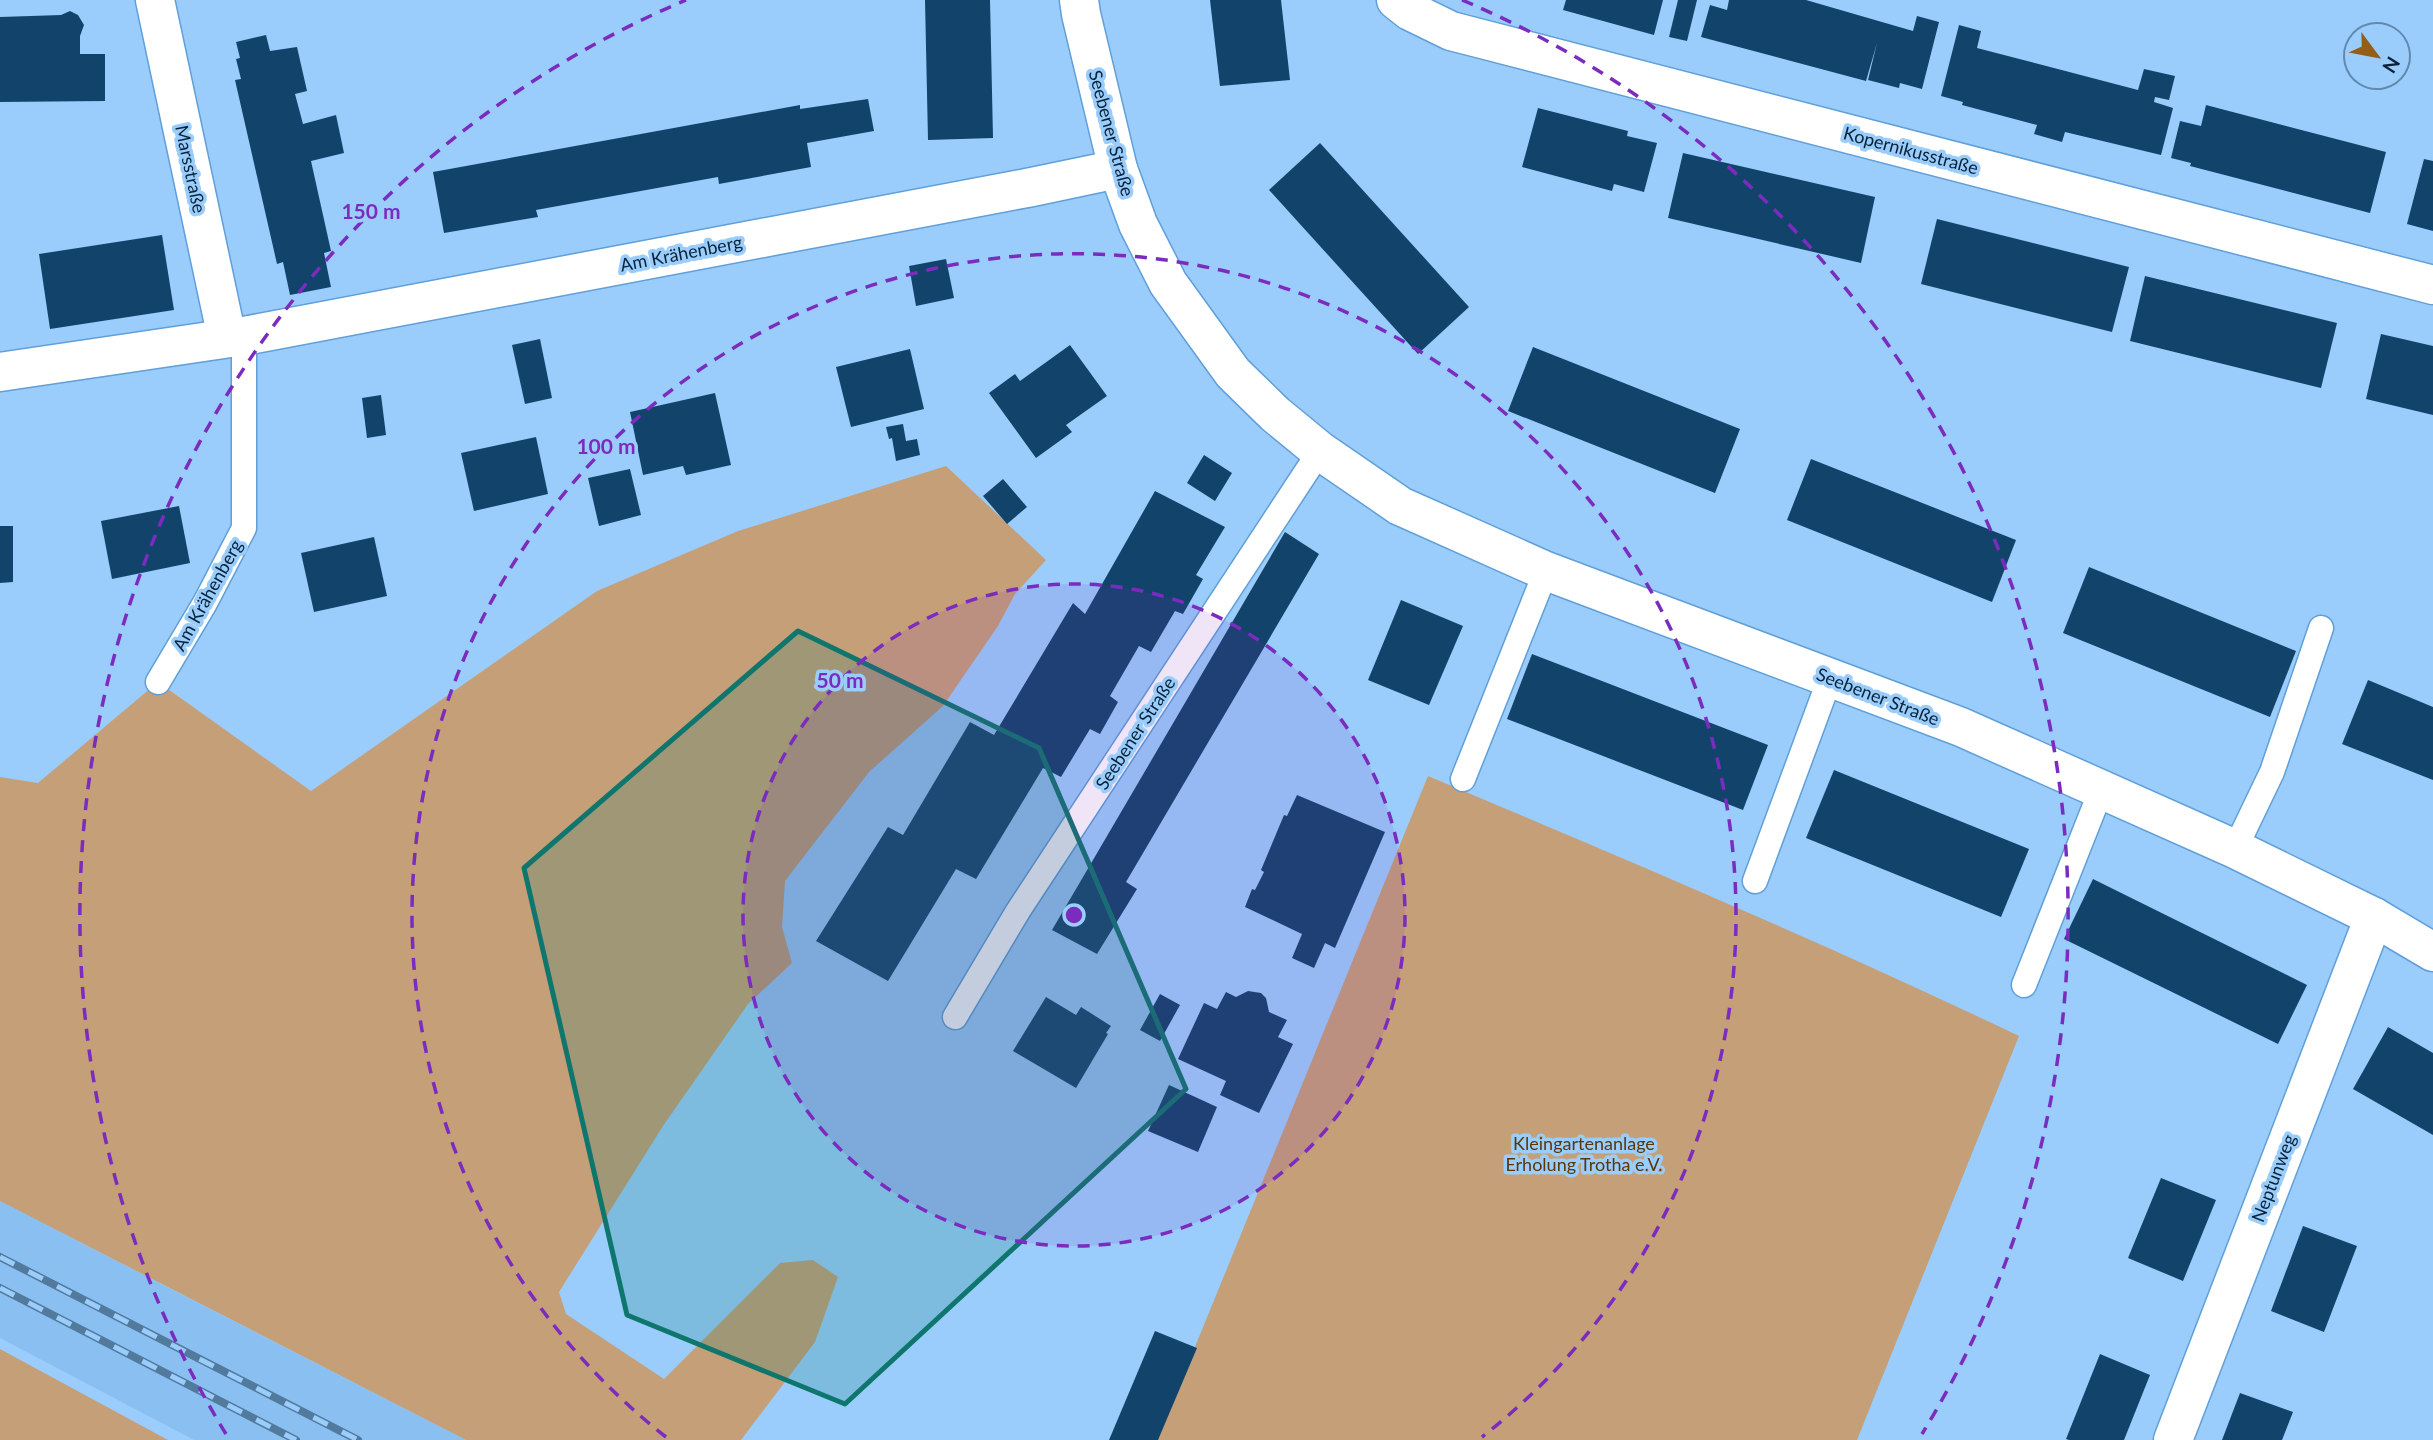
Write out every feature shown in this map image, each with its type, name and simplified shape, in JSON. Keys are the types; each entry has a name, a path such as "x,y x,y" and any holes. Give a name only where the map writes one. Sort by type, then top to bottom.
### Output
{"street":[{"name":"Marsstraße","path":"156,0 235,337"},
{"name":"Seebener Straße","path":"1079,0 1080,14 1118,169 1138,224 1176,295 1233,373 1275,414 1320,452 1399,506 1546,571 1961,727 2235,849 2374,917 2433,952"},
{"name":"Kopernikusstraße","path":"1396,0 1410,11 1451,31 2433,285"},
{"name":"Am Krähenberg","path":"0,372 235,337 1118,169"},
{"name":"Neptunweg","path":"2173,1440 2374,917"}],"lane":[{"name":"Am Krähenberg","path":"158,682 205,603 244,528 246,360 235,337"},
{"name":"Seebener Straße","path":"955,1017 1018,911 1320,452"},
{"path":"1464,779 1546,571"},
{"path":"2235,849 2272,772 2321,628"},
{"path":"1755,881 1830,678"},
{"path":"2024,985 2102,788"}],"highlighted area":[{"path":"798,631 1039,748 1186,1089 845,1404 627,1315 524,868"}],"shaded area":[{"path":"0,1201 466,1440 194,1440 0,1338"}],"green space":[{"path":"946,466 1046,560 1015,594 998,626 943,706 869,772 785,881 782,927 792,963 748,1004 663,1126 559,1292 566,1314 664,1379 780,1263 813,1260 838,1277 815,1342 741,1440 466,1440 0,1201 0,777 38,783 158,682 311,791 597,591 738,531"},
{"name":"Kleingartenanlage Erholung Trotha e.V.","path":"1428,776 1799,935 2019,1036 1857,1440 1157,1440"},
{"path":"0,1349 168,1440 0,1440"}],"building":[{"path":"925,0 990,0 993,138 928,140"},
{"path":"1210,0 1281,0 1290,80 1220,86"},
{"path":"1566,0 1663,0 1654,35 1563,10"},
{"path":"1678,0 1697,0 1687,41 1669,37"},
{"path":"1729,0 1806,0 1913,31 1917,16 1939,22 1922,89 1900,83 1899,88 1868,80 1877,43 1866,81 1701,37 1710,5 1727,10"},
{"path":"70,11 78,15 84,25 80,36 80,54 105,54 105,101 0,102 0,17 61,15"},
{"path":"1959,25 1981,31 1977,48 2138,90 2144,69 2175,76 2169,100 2155,97 2154,102 2173,108 2161,155 2065,132 2062,142 2034,134 2037,125 1962,105 1963,102 1941,96"},
{"path":"266,35 270,51 297,47 307,91 295,94 303,124 336,115 344,153 311,161 331,251 324,253 331,287 290,295 283,262 277,264 235,80 241,79 236,59 240,58 236,42"},
{"path":"868,99 874,131 807,143 811,167 719,184 718,177 536,210 538,217 444,233 433,172 800,105 800,109"},
{"path":"2206,105 2386,152 2370,213 2190,166 2191,163 2171,158 2180,121 2201,126"},
{"path":"1538,108 1628,131 1627,136 1657,143 1644,192 1614,184 1612,191 1522,167"},
{"path":"1320,143 1469,307 1418,354 1269,190"},
{"path":"1683,153 1875,197 1861,263 1668,218"},
{"path":"2424,159 2433,161 2433,231 2407,224"},
{"path":"1937,219 2129,267 2112,332 1921,284"},
{"path":"162,235 174,310 50,329 39,254"},
{"path":"946,259 954,298 916,306 909,266"},
{"path":"2145,276 2337,323 2321,388 2130,341"},
{"path":"2381,334 2433,346 2433,415 2366,399"},
{"path":"540,339 552,398 525,404 512,345"},
{"path":"1070,345 1107,396 1066,425 1072,432 1036,458 989,393 1015,374 1020,381"},
{"path":"1533,347 1740,429 1715,493 1508,411"},
{"path":"910,349 924,409 851,427 836,367"},
{"path":"715,393 731,465 686,475 683,466 643,475 630,412"},
{"path":"381,395 386,435 367,438 362,398"},
{"path":"903,424 906,441 917,439 920,455 896,461 892,438 889,439 886,427"},
{"path":"536,437 548,494 474,511 461,453"},
{"path":"1204,455 1232,473 1215,501 1187,483"},
{"path":"1811,459 2016,540 1992,602 1787,520"},
{"path":"630,469 641,515 599,526 588,478"},
{"path":"1003,479 1027,507 1007,524 983,496"},
{"path":"1155,491 1225,527 1196,575 1203,579 1183,614 1175,611 1151,652 1139,646 1110,696 1118,702 1100,734 1090,729 1061,777 1043,768 976,879 956,869 888,981 816,941 888,827 903,835 970,722 994,735 1073,603 1085,614"},
{"path":"179,506 190,563 112,579 101,521"},
{"path":"0,526 13,526 13,582 0,583"},
{"path":"1285,532 1319,554 1126,882 1137,889 1097,954 1052,930"},
{"path":"374,537 387,596 314,612 301,553"},
{"path":"2089,567 2296,651 2270,717 2063,633"},
{"path":"1401,600 1463,626 1429,705 1368,680"},
{"path":"1532,654 1768,745 1743,810 1507,719"},
{"path":"2368,680 2433,707 2433,780 2342,744"},
{"path":"1834,770 2029,849 2001,917 1806,838"},
{"path":"1297,795 1385,832 1335,948 1325,943 1314,968 1292,958 1302,934 1245,907 1252,889 1255,890 1264,872 1261,870 1284,815 1287,816"},
{"path":"2093,879 2307,985 2278,1044 2064,939"},
{"path":"1248,991 1261,993 1266,998 1269,1012 1287,1020 1278,1037 1293,1044 1259,1113 1220,1095 1226,1081 1178,1059 1204,1003 1217,1009 1226,992 1236,997"},
{"path":"1160,994 1180,1005 1160,1041 1140,1030"},
{"path":"1046,997 1076,1015 1081,1007 1111,1026 1076,1088 1013,1051"},
{"path":"2388,1027 2433,1053 2433,1135 2353,1089"},
{"path":"1169,1085 1217,1107 1198,1152 1148,1131"},
{"path":"2161,1178 2216,1200 2183,1281 2128,1258"},
{"path":"2303,1226 2357,1246 2324,1332 2271,1311"},
{"path":"1155,1331 1197,1348 1158,1440 1109,1440"},
{"path":"2100,1354 2150,1375 2124,1440 2066,1439"},
{"path":"2240,1393 2293,1412 2282,1440 2222,1440"}],"railway":[{"path":"0,1257 358,1440"},
{"path":"0,1288 296,1440"}]}
